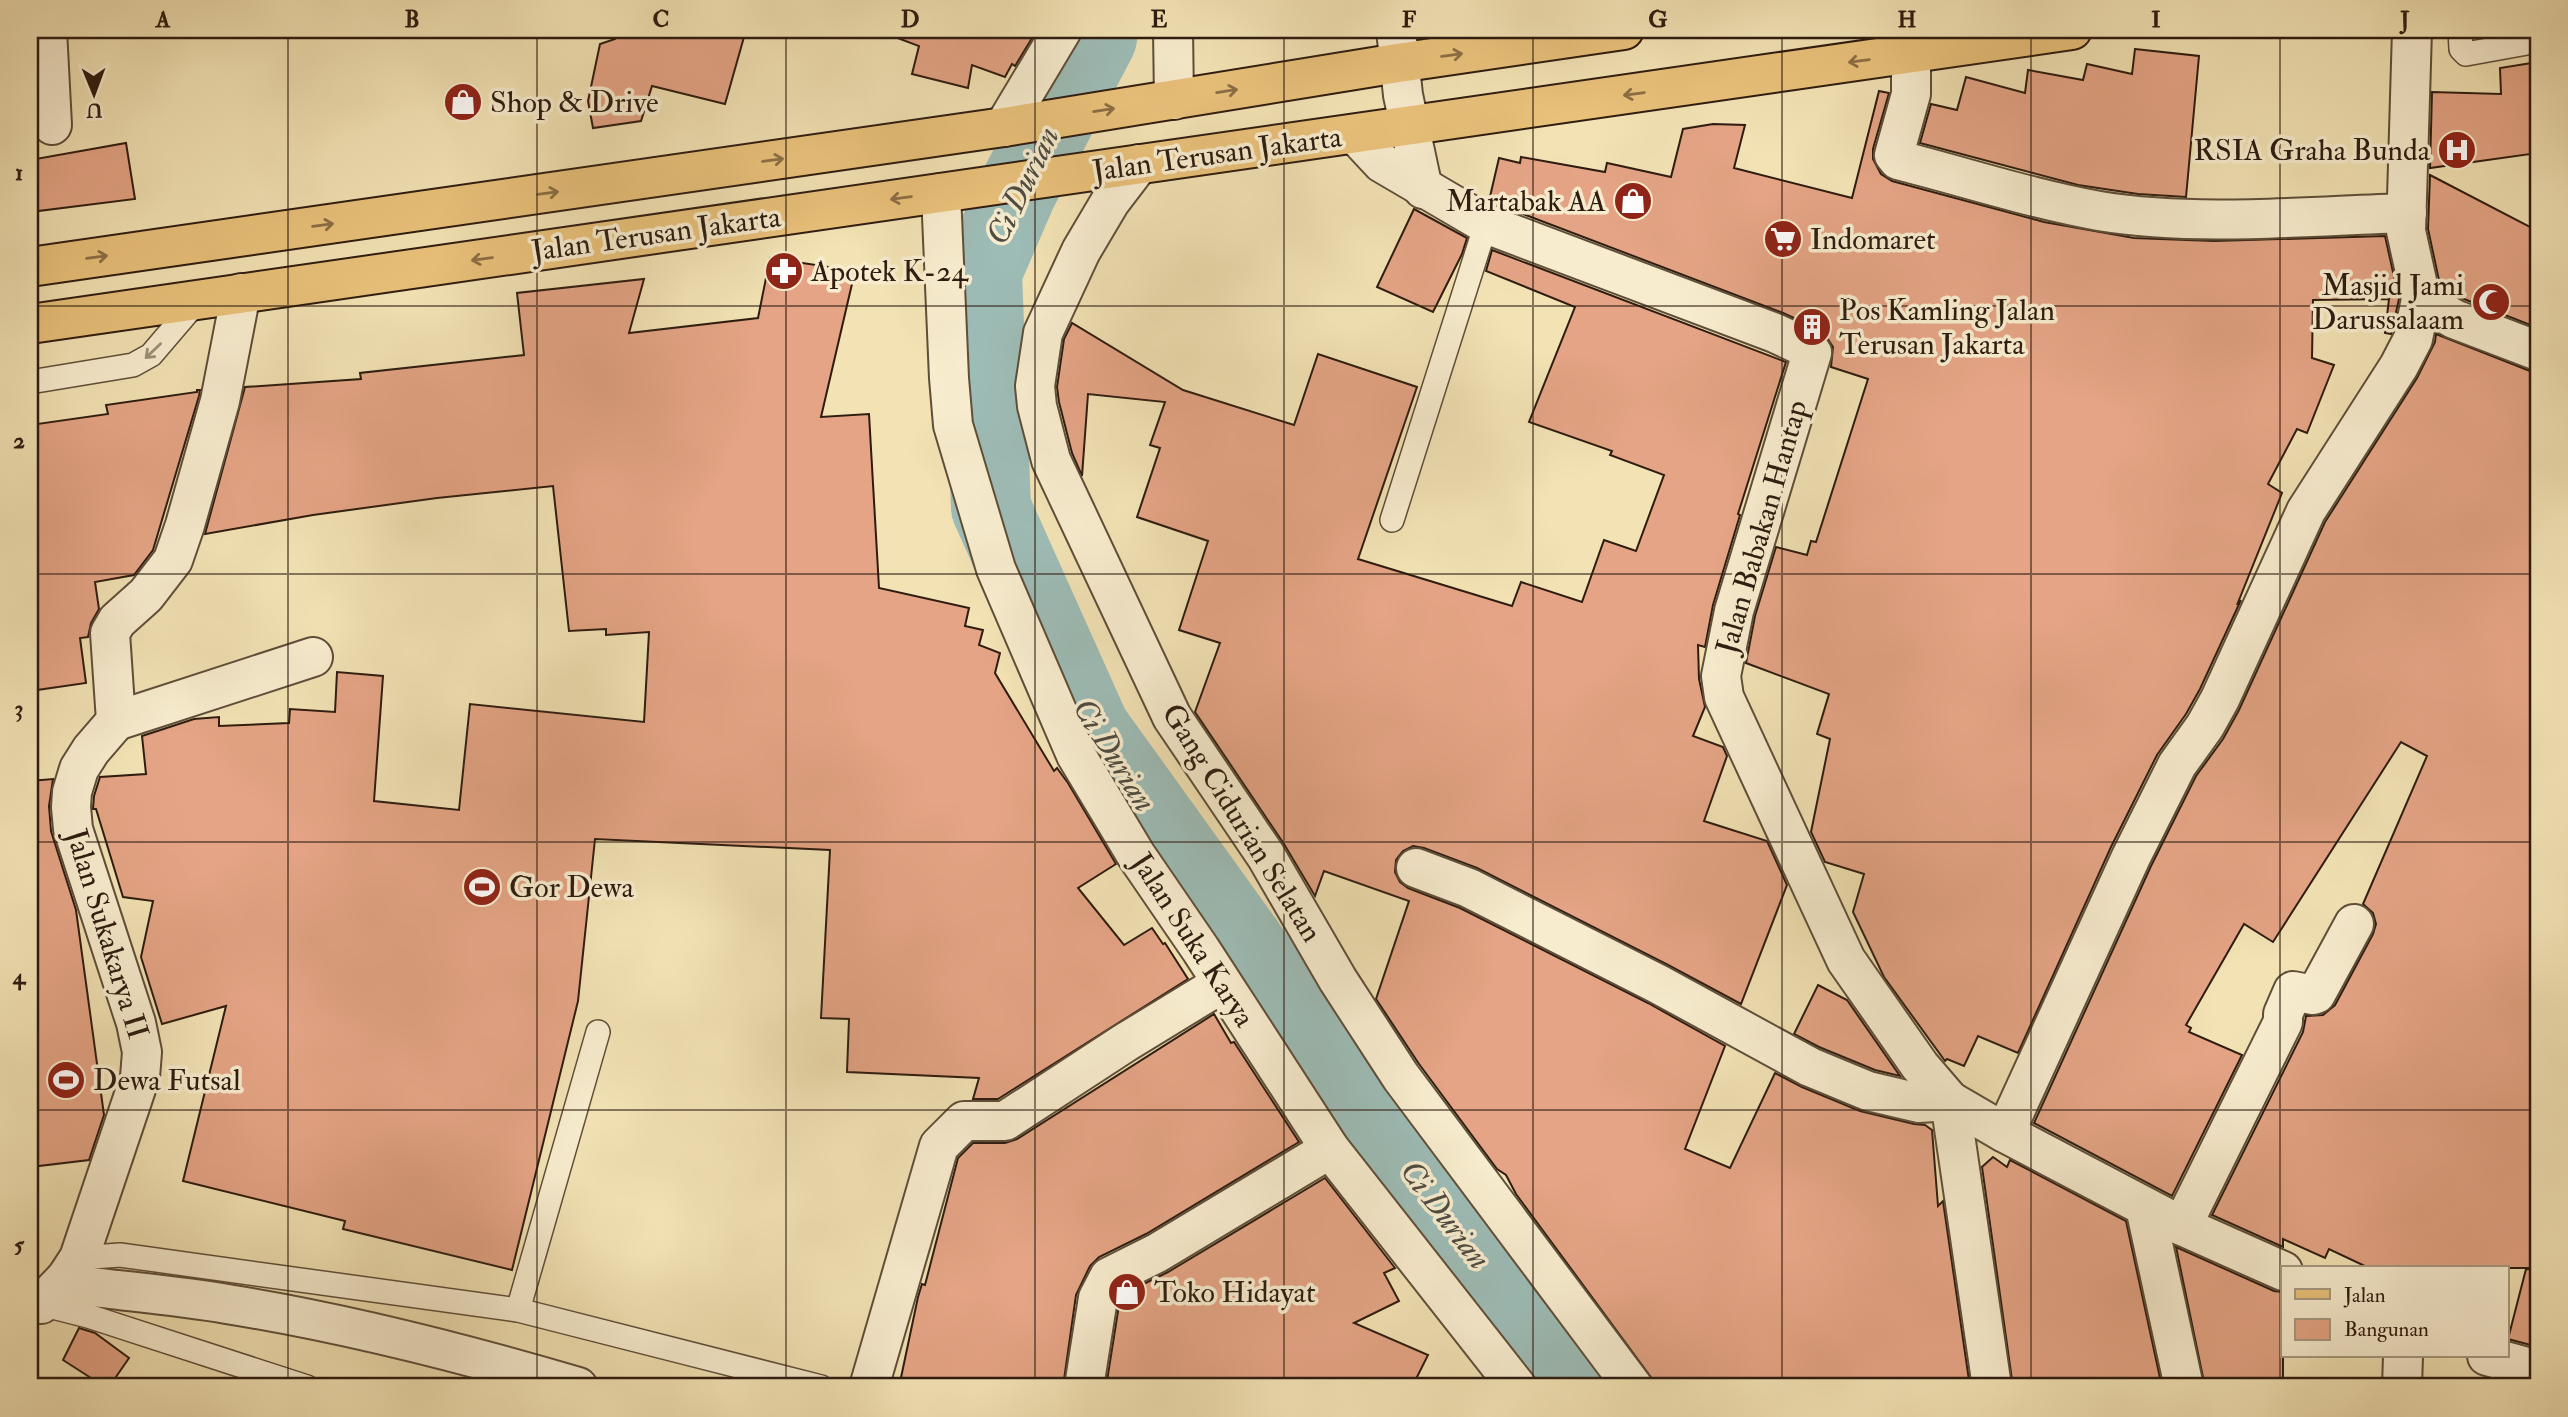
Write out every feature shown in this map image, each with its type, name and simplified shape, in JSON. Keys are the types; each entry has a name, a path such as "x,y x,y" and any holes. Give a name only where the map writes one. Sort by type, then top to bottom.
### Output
{"main road":[{"name":"Jalan Terusan Jakarta","path":"30,267 1004,127 1167,101 1397,46 1624,30"},
{"name":"Jalan Terusan Jakarta","path":"30,324 2072,30"}],"street":[{"path":"47,30 52,125"},
{"path":"1004,127 1062,30"},
{"path":"1167,101 1173,30"},
{"path":"2005,1133 2131,857 2178,765 2220,699 2306,511 2399,366 2413,339 2421,299 2406,231 2412,30"},
{"path":"1397,46 1423,189"},
{"path":"1911,53 1911,94 1894,155 1899,160 2100,211 2175,218 2407,213"},
{"name":"Jalan Babakan Hantap","path":"1355,134 1382,163 1486,224 1775,333 1812,353 1734,611 1721,676 1724,697 1730,715 1846,960 1951,1107"},
{"name":"Gang Cidurian Selatan","path":"1139,164 1110,202 1081,251 1043,333 1035,386 1037,406 1051,460 1172,717 1266,856 1338,980 1401,1077 1633,1387"},
{"name":"Jalan Suka Karya","path":"955,190 949,378 953,425 996,569 1076,755 1136,855 1330,1149 1517,1387"},
{"path":"241,293 220,401 173,560 146,595 117,621 110,633 116,720 313,657"},
{"path":"2421,299 2454,319 2538,351"},
{"name":"Jalan Sukakarya II","path":"54,1286 140,1077 142,1052 136,1023 73,829 71,807 72,792 79,769 116,720"},
{"path":"1416,867 1469,888 1658,984 1810,1067 1868,1091 1919,1103 1951,1107 2005,1133 2156,1218 2281,1270"},
{"path":"2184,1387 2156,1218 2251,1091 2283,1022 2283,1014 2294,991 2313,995 2316,993 2354,923"},
{"path":"869,1387 939,1146 964,1121 1005,1121 1221,984"},
{"path":"1951,1107 1992,1387"},
{"path":"1084,1387 1098,1298 1109,1277 1157,1253 1330,1149"},
{"path":"54,1286 84,1286 226,1304 378,1333 499,1363 578,1387"},
{"path":"2402,1387 2403,1358"},
{"path":"2494,1358 2538,1370"}],"lane":[{"path":"2460,30 2461,49 2466,54 2538,41"},
{"path":"1392,520 1486,224"},
{"path":"30,382 133,365 151,355 198,300"},
{"path":"518,1310 598,1032"},
{"path":"307,1387 88,1316 54,1286 120,1255 518,1310 821,1387"}],"building":[{"path":"618,30 746,30 725,104 652,86 641,121 593,128 588,101 600,44 615,39"},
{"path":"887,30 1037,30 1005,77 972,65 968,88 912,74 919,46 887,34"},
{"path":"2135,49 2199,56 2186,197 2138,194 2078,185 1920,143 1931,104 1957,110 1966,77 2025,93 2028,70 2083,80 2087,64 2132,74"},
{"path":"2538,62 2538,153 2430,168 2432,92 2501,94 2500,68"},
{"path":"1879,91 1889,93 1873,149 1873,159 1881,174 1892,181 2044,222 2134,238 2214,241 2385,236 2399,299 2391,334 2385,333 2389,299 2313,300 2312,358 2334,365 2307,433 2297,429 2268,484 2282,493 2237,605 2241,600 2200,689 2157,755 2111,847 2018,1053 1978,1036 1964,1066 1947,1059 1945,1061 1884,977 1853,912 1864,874 1825,862 1811,832 1830,739 1817,734 1829,694 1746,663 1755,616 1776,547 1807,555 1811,541 1816,542 1868,379 1831,367 1833,347 1816,328 1489,201 1499,158 1520,163 1521,157 1605,172 1607,163 1671,177 1683,129 1713,124 1745,125 1734,168 1852,198"},
{"path":"126,143 135,199 30,212 30,160"},
{"path":"2430,175 2538,231 2538,328 2464,299 2440,285 2428,229"},
{"path":"1414,209 1467,238 1462,254 1433,312 1377,287"},
{"path":"1492,250 1786,362 1738,514 1740,515 1713,605 1705,647 1698,645 1699,679 1705,707 1693,736 1723,747 1727,756 1704,821 1767,841 1787,885 1741,1004 1477,868 1413,846 1403,851 1396,860 1395,872 1400,882 1408,888 1460,908 1648,1003 1725,1046 1685,1149 1730,1168 1775,1073 1860,1111 1925,1125 1932,1130 1938,1206 1943,1201 1970,1387 1677,1387 1677,1382 1653,1380 1516,1194 1506,1175 1497,1169 1419,1064 1376,999 1409,901 1324,871 1315,896 1284,844 1195,712 1220,643 1179,630 1208,541 1137,517 1160,448 1150,445 1165,402 1088,394 1082,476 1072,453 1057,387 1064,339 1072,323 1183,390 1294,425 1318,354 1417,387 1358,559 1512,606 1521,582 1582,602 1604,540 1636,551 1664,475 1610,455 1612,451 1529,422 1575,307 1486,271"},
{"path":"770,258 855,271 821,417 869,414 879,588 969,608 965,626 983,630 979,645 1000,653 995,673 1054,771 1057,768 1068,783 1116,864 1078,888 1124,945 1152,928 1188,979 998,1099 973,1099 979,1078 847,1072 849,1019 821,1018 830,850 595,839 578,1001 512,1270 343,1229 345,1221 183,1181 226,1006 162,1024 141,957 153,901 123,897 96,809 93,809 100,777 146,774 142,736 194,719 219,717 219,726 289,723 290,709 335,712 337,672 383,676 374,801 459,810 470,704 644,722 649,632 606,635 606,629 569,631 553,486 313,515 205,534 245,387 361,379 360,373 524,355 517,293 644,279 629,333 758,318"},
{"path":"2436,334 2538,372 2538,1268 2365,1266 2329,1249 2325,1258 2283,1239 2283,1247 2212,1215 2303,1032 2306,1016 2323,1015 2335,1005 2373,934 2376,924 2373,913 2363,904 2427,756 2401,742 2273,942 2244,924 2186,1025 2191,1028 2189,1032 2242,1055 2172,1196 2034,1123 2151,866 2196,776 2223,739 2239,710 2325,522 2417,378 2435,342"},
{"path":"200,390 199,396 153,550 134,575 95,582 99,609 91,623 88,637 80,638 86,683 30,691 30,425 108,414 106,405"},
{"path":"53,779 49,806 51,831 76,910 104,1115 89,1160 30,1167 30,781"},
{"path":"1818,985 1847,1000 1900,1076 1875,1070 1794,1034"},
{"path":"1214,1014 1299,1142 1146,1234 1099,1257 1090,1266 1076,1295 1063,1387 899,1387 918,1297 922,1284 925,1285 958,1158 973,1143 1005,1143 1017,1139"},
{"path":"1993,1157 2007,1167 2010,1160 2126,1221 2162,1387 2013,1387 1982,1167"},
{"path":"1325,1178 1395,1268 1384,1273 1399,1301 1354,1323 1428,1355 1412,1387 1106,1387 1119,1305 1125,1293 1168,1272"},
{"path":"2176,1247 2281,1292 2283,1387 2205,1387"},
{"path":"2526,1269 2538,1270 2538,1347 2508,1339"},
{"path":"79,1328 95,1333 129,1358 109,1387 63,1360"}],"waterway":[{"name":"Ci Durian","path":"1098,30 1097,38 1017,191 982,272 991,508 1090,729 1300,1021 1574,1387"}],"place":[{"name":"Shop & Drive","path":"463,102"},
{"name":"RSIA Graha Bunda","path":"2457,150"},
{"name":"Martabak AA","path":"1633,201"},
{"name":"Indomaret","path":"1783,239"},
{"name":"Apotek K-24","path":"784,271"},
{"name":"Masjid Jami Darussalaam","path":"2491,302"},
{"name":"Pos Kamling Jalan Terusan Jakarta","path":"1812,327"},
{"name":"Gor Dewa","path":"482,887"},
{"name":"Dewa Futsal","path":"66,1080"},
{"name":"Toko Hidayat","path":"1127,1292"}]}
